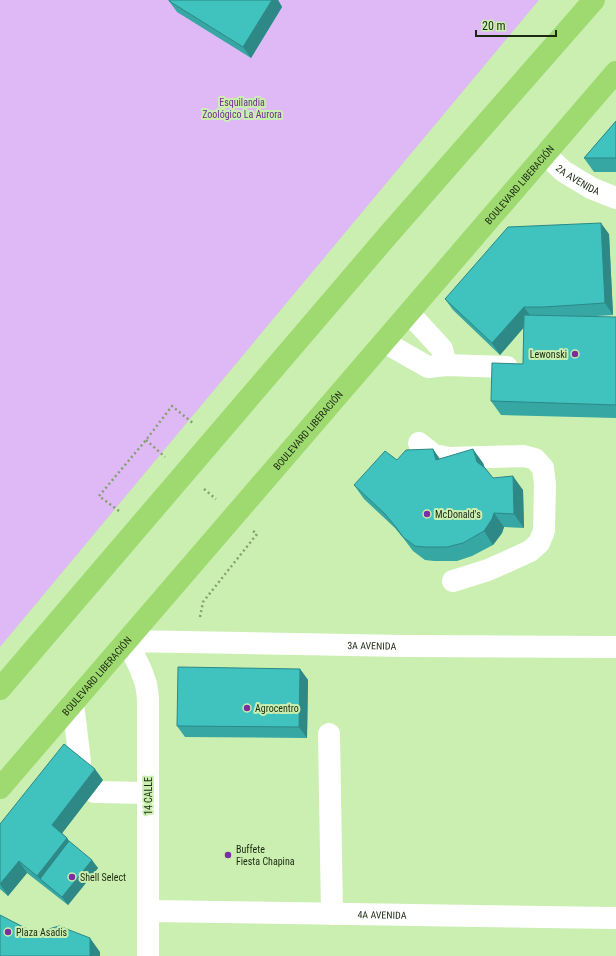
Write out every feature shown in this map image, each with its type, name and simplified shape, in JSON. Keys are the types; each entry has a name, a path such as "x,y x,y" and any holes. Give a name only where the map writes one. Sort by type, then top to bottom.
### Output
{"highway":[{"path":"0,689 384,240 594,0"},
{"name":"BOULEVARD LIBERACIÓN","path":"0,788 616,72"}],"street":[{"name":"2A AVENIDA","path":"545,154 563,170 591,188 616,198"},
{"path":"409,314 442,349 446,365"},
{"path":"384,342 428,367 446,365 507,367"},
{"path":"419,443 434,455 450,458 524,456 535,459 543,468 545,484 544,531 539,543 530,551 488,570 453,581"},
{"name":"3A AVENIDA","path":"127,641 414,646 616,647"},
{"name":"14 CALLE","path":"127,641 146,684 148,698 148,956"},
{"path":"73,704 80,762"},
{"path":"329,734 332,914"},
{"path":"95,792 148,793"},
{"name":"4A AVENIDA","path":"148,911 616,918"}],"path":[{"path":"99,496 146,440 172,406"},
{"path":"146,440 149,443"},
{"path":"204,602 257,534"}],"green space":[{"name":"Esquilandia Zoológico La Aurora","path":"0,0 539,0 0,647"}],"building":[{"path":"169,0 272,0 243,47"},
{"path":"616,121 616,158 584,158"},
{"path":"601,223 605,303 524,307 492,343 445,299 508,227"},
{"name":"Lewonski","path":"524,315 616,317 616,405 491,401 492,363 523,364"},
{"path":"433,449 436,460 473,449 477,462 485,468 493,478 513,476 514,514 494,513 484,531 463,543 447,547 415,546 403,537 385,514 354,485 385,451 397,460 406,450"},
{"name":"Agrocentro","path":"178,667 300,669 299,727 177,726"},
{"path":"64,744 95,769 52,825 67,838 37,876 19,861 0,884 0,824"},
{"name":"Shell Select","path":"69,841 92,860 62,897 40,879"},
{"path":"0,915 35,933 59,926 90,938 90,956 0,956"}],"place":[{"name":"Lewonski","path":"575,354"},
{"name":"McDonald's","path":"427,514"},
{"name":"Agrocentro","path":"247,708"},
{"name":"Buffete Fiesta Chapina","path":"228,855"},
{"name":"Shell Select","path":"72,877"},
{"name":"Plaza Asadis","path":"8,932"}]}
